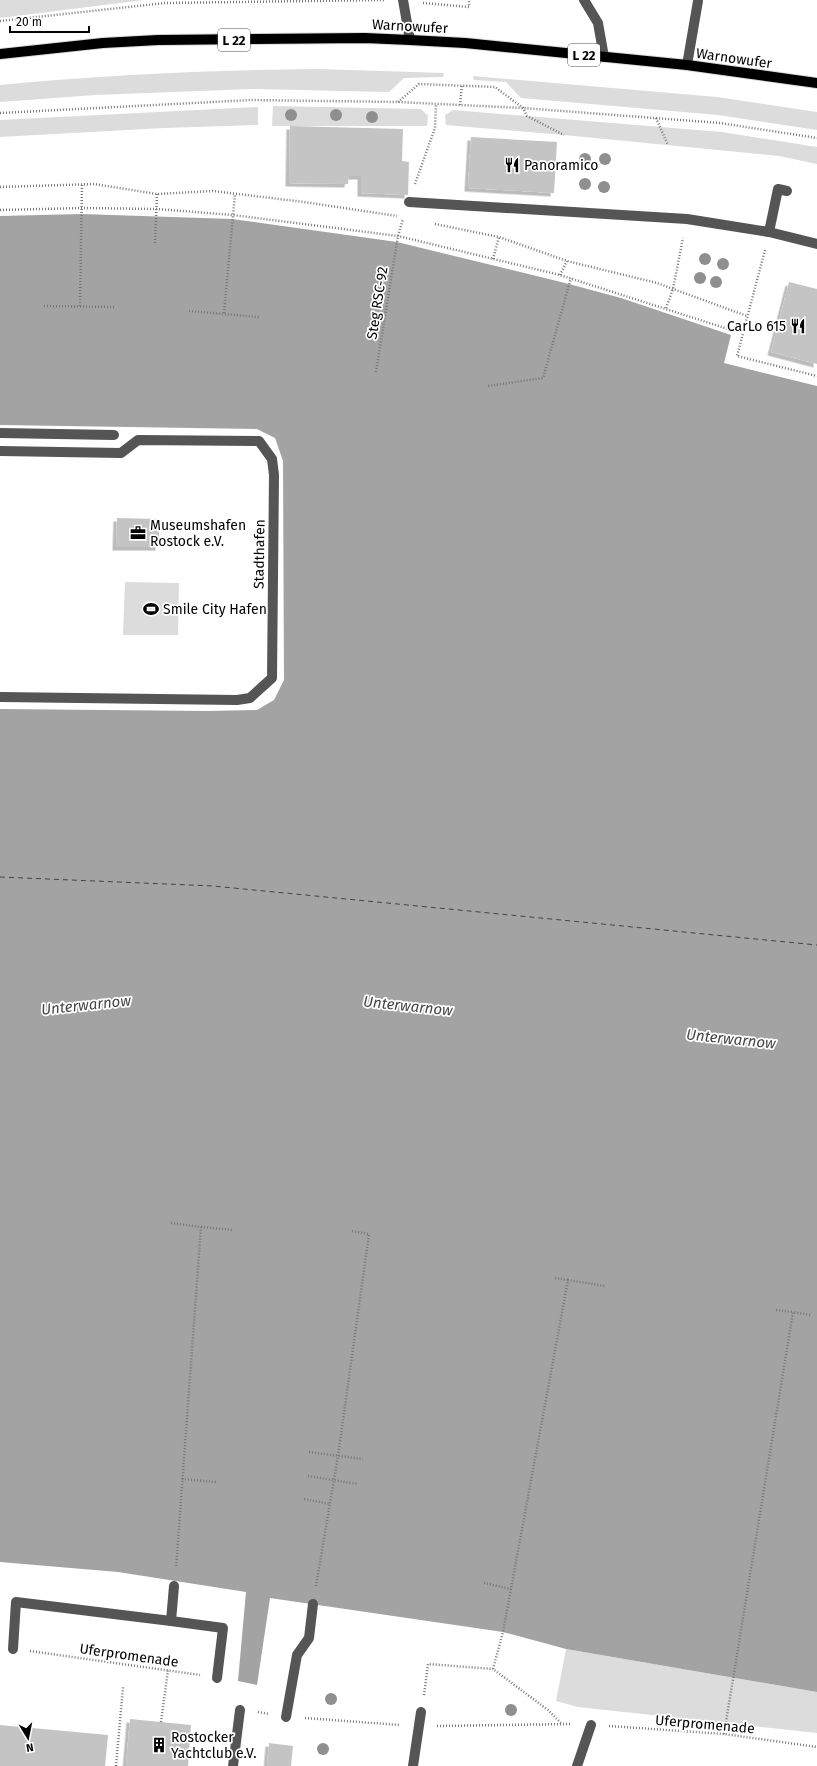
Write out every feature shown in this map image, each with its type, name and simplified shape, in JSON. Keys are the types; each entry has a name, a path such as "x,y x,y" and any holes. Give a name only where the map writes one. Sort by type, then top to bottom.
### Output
{"main road":[{"name":"Warnowufer","path":"0,54 103,43 158,40 365,38 465,43 687,65 817,83"}],"street":[{"path":"403,0 410,40"},
{"path":"584,0 598,23 604,57"},
{"path":"687,65 698,1"},
{"path":"769,232 778,189 787,192"},
{"path":"409,202 686,220 769,232 817,244"},
{"path":"0,433 114,435"},
{"name":"Stadthafen","path":"0,451 121,453 138,440 259,441 272,459 274,475 272,678 250,698 237,700 0,697"},
{"path":"171,1621 174,1586"},
{"path":"13,1649 16,1602 223,1628 217,1678"},
{"path":"286,1716 297,1655 309,1638 313,1604"},
{"path":"233,1766 240,1710"},
{"path":"413,1766 421,1712"},
{"path":"577,1766 591,1725"}],"path":[{"path":"0,22 165,3 375,0"},
{"path":"469,0 469,7"},
{"path":"398,102 419,84 462,84 495,87 523,108 527,116 564,135"},
{"path":"460,105 462,84"},
{"path":"0,113 251,100 398,102 523,108 720,123 817,138"},
{"path":"409,202 435,128 436,104"},
{"path":"656,118 668,145"},
{"path":"80,306 82,184"},
{"path":"0,187 94,184 157,194 213,191 304,202 410,219"},
{"path":"155,243 157,194"},
{"path":"224,313 235,194"},
{"path":"0,210 82,208 157,209 233,215 398,236 571,278 728,329"},
{"name":"Steg RSC-92","path":"376,372 398,236 403,217"},
{"path":"666,308 673,289 686,220"},
{"path":"432,224 499,237 567,261 657,283 747,316"},
{"path":"769,232 737,356 817,376"},
{"path":"493,259 499,237"},
{"path":"560,275 567,261"},
{"path":"488,386 543,378 571,278"},
{"path":"44,306 114,307"},
{"path":"189,311 259,317"},
{"path":"171,1223 233,1230"},
{"path":"174,1586 201,1227"},
{"path":"313,1604 338,1456 369,1234 351,1231"},
{"path":"555,1278 605,1286"},
{"path":"493,1669 511,1589 568,1280"},
{"path":"776,1310 811,1315"},
{"path":"724,1734 794,1312"},
{"path":"309,1452 363,1459"},
{"path":"308,1476 358,1484"},
{"path":"182,1478 216,1482"},
{"path":"304,1499 330,1504"},
{"path":"484,1583 511,1589"},
{"name":"Uferpromenade","path":"13,1649 217,1678"},
{"path":"421,1712 428,1664 493,1669 548,1710 561,1723"},
{"path":"161,1722 168,1670"},
{"path":"116,1766 123,1687"},
{"name":"Uferpromenade","path":"591,1725 724,1734 817,1747"}],"shaded area":[{"path":"0,0 144,0 0,18"},
{"path":"318,69 444,73 443,77 404,78 389,92 252,89 95,95 0,102 0,85 79,78"},
{"path":"473,76 717,97 817,112 817,130 718,115 521,98 506,82 474,80"},
{"path":"273,106 421,109 428,116 427,126 272,126"},
{"path":"258,107 258,125 164,128 0,137 0,120"},
{"path":"453,110 722,132 817,147 817,164 779,156 446,125 445,115"},
{"name":"Smile City Hafen","path":"125,582 179,583 178,635 123,635"},
{"path":"566,1649 817,1692 817,1733 578,1707 556,1701"}],"water":[{"name":"Unterwarnow","path":"82,214 232,219 397,242 621,298 731,335 724,363 817,386 817,1692 566,1649 503,1632 270,1598 257,1685 238,1681 246,1592 118,1572 0,1562 0,709 257,710 274,700 284,680 283,461 275,438 257,429 0,425 0,216"}],"building":[{"path":"290,126 403,129 402,161 409,162 408,195 361,193 361,176 349,176 348,184 289,183"},
{"name":"Panoramico","path":"471,137 557,142 554,193 468,188"},
{"path":"789,282 817,289 817,364 771,352"},
{"name":"Museumshafen Rostock e.V.","path":"117,518 159,519 159,547 116,547"},
{"name":"Rostocker Yachtclub e.V.","path":"130,1719 191,1725 188,1766 126,1766"},
{"path":"0,1725 108,1735 105,1766 0,1766"},
{"path":"269,1743 293,1746 291,1766 267,1766"}],"ferry route":[{"path":"0,877 213,886 817,945"}],"place":[{"name":"Panoramico","path":"512,165"},
{"name":"CarLo 615","path":"798,326"},
{"name":"Museumshafen Rostock e.V.","path":"138,533"},
{"name":"Smile City Hafen","path":"151,609"},
{"name":"Rostocker Yachtclub e.V.","path":"159,1745"}]}
